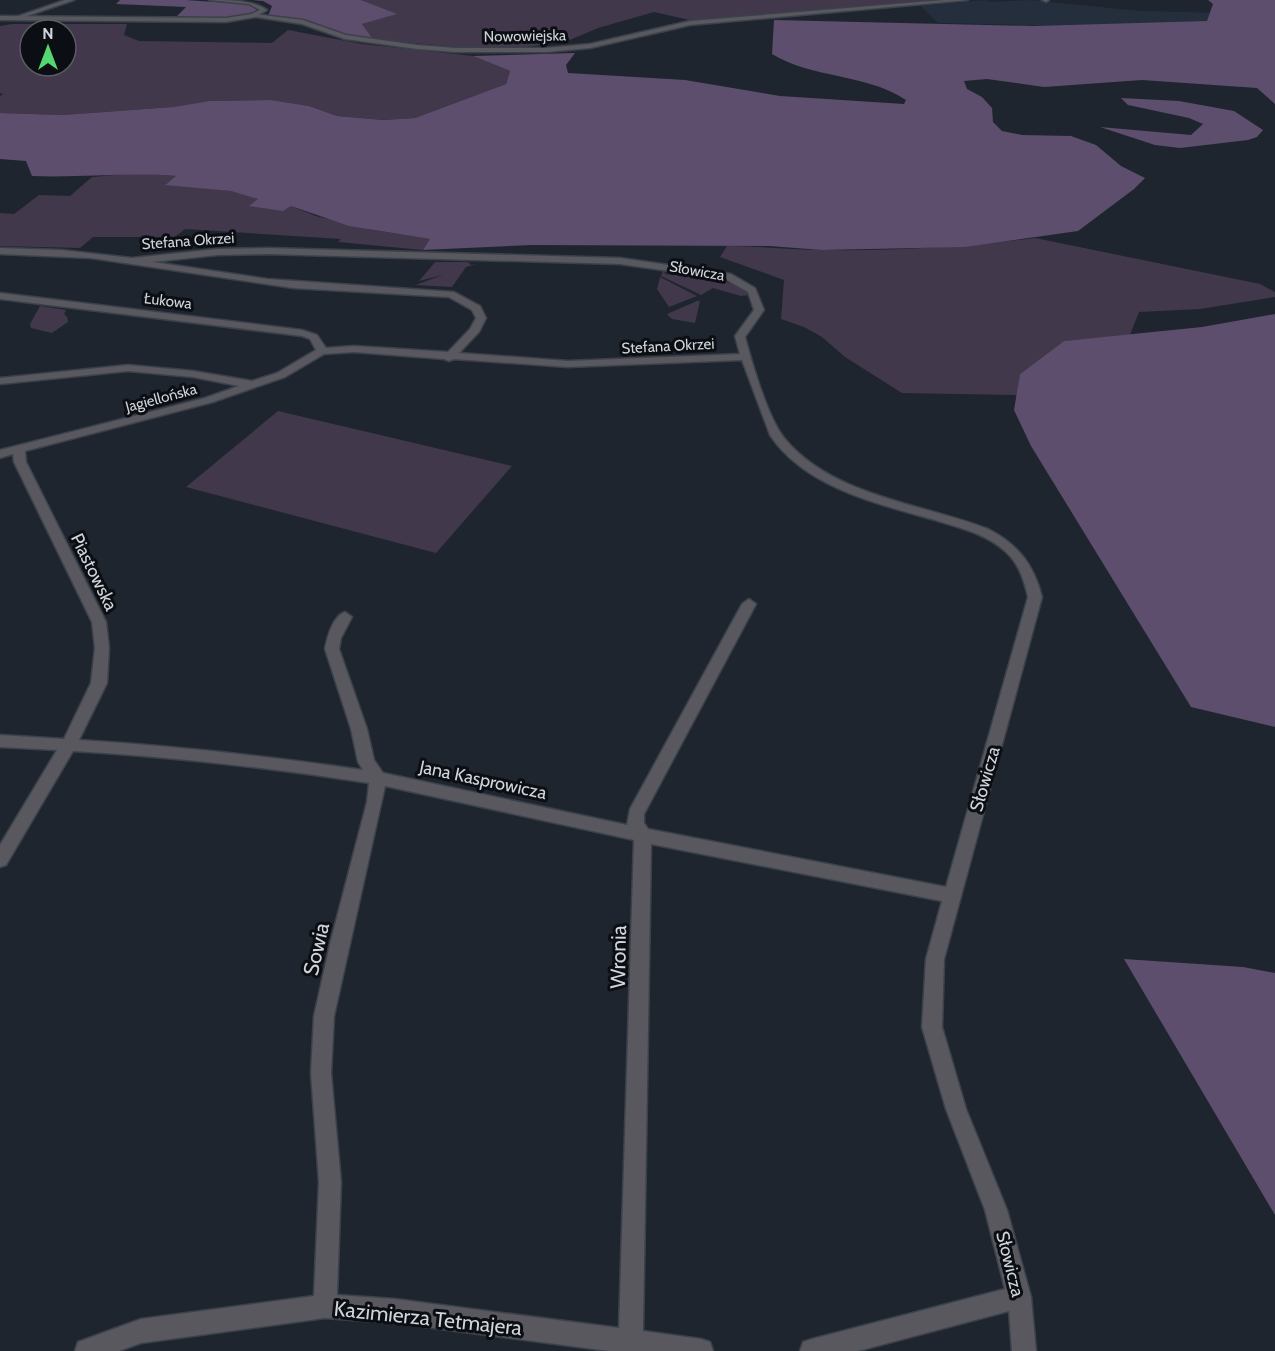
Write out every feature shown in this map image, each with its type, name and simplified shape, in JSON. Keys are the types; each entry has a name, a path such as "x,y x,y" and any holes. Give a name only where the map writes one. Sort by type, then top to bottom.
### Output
{"street":[{"path":"16,18 72,0"},
{"path":"212,0 250,2 264,8 260,14 253,16"},
{"name":"Nowowiejska","path":"0,18 226,20 253,16 303,22 345,37 384,43 493,51 571,49 690,23 965,0"},
{"path":"0,251 41,252 133,261"},
{"name":"Stefana Okrzei","path":"133,261 141,258 217,252 268,251 620,261"},
{"name":"Stefana Okrzei","path":"133,261 244,280 451,294 476,308 481,318 475,330 449,358"},
{"name":"Słowicza","path":"620,261 716,273 748,286 756,295 759,310 740,336 745,357 779,441 809,466 842,486 898,506 959,523 989,535 1010,548 1032,579 1035,597 935,959 932,1027 956,1110 996,1210 1019,1297 1024,1351"},
{"name":"Łukowa","path":"0,296 291,331 312,335 317,339 322,351"},
{"name":"Stefana Okrzei","path":"322,351 354,349 449,358 568,364 745,357"},
{"name":"Jagiellońska","path":"0,454 199,403 281,375 322,351"},
{"path":"0,381 128,368 193,374 253,385"},
{"name":"Piastowska","path":"0,860 68,746 99,683 102,648 99,622 20,462 19,450"},
{"name":"Wronia","path":"630,1347 644,835 635,825 636,814 749,604"},
{"path":"345,617 334,638 332,649 359,729 366,762 378,777"},
{"name":"Jana Kasprowicza","path":"0,741 166,751 378,777 644,835 952,896"},
{"name":"Sowia","path":"325,1306 330,1182 321,1072 324,1016 339,944 375,802 378,777"},
{"path":"812,1351 1019,1297"},
{"name":"Kazimierza Tetmajera","path":"87,1351 141,1331 325,1306 395,1311 630,1347 701,1351"}],"shaded area":[{"path":"120,0 185,0 246,4 256,6 256,11 230,19 177,16 186,7 116,4"},
{"path":"252,0 361,0 397,14 362,24 373,39 293,19 268,16 272,6 263,1"},
{"path":"361,0 941,0 694,21 654,12 598,28 565,42 518,48 456,47 373,39 362,24 396,14"},
{"path":"986,0 989,2 1032,0 1139,11 1226,13 1248,30 938,23 921,6"},
{"path":"1208,0 1275,0 1275,104 1257,88 1142,80 1044,87 987,79 964,81 967,89 982,97 992,108 993,122 1002,131 1022,135 1071,136 1096,145 1121,166 1145,178 1134,189 1078,231 965,247 822,250 769,246 532,245 423,250 430,239 349,226 291,206 283,211 249,206 258,199 231,191 165,185 176,176 32,176 26,161 0,159 0,113 63,115 173,107 209,101 271,100 309,106 337,116 383,120 415,118 506,84 510,71 473,56 575,53 566,65 568,73 685,80 780,96 904,104 906,100 890,91 856,80 804,68 772,54 774,20 1034,26 1207,21 1213,4"},
{"path":"13,24 18,24 18,78 78,78 78,24 127,24 124,35 139,41 272,43 288,30 362,44 473,56 510,71 506,84 415,118 383,120 337,116 309,106 271,100 209,101 173,107 63,115 0,113 0,96 3,94 0,93 0,26"},
{"path":"1121,98 1179,101 1234,111 1263,130 1257,137 1248,140 1180,148 1155,145 1100,127 1191,135 1203,124 1189,118 1128,105"},
{"path":"136,173 177,176 166,184 232,191 259,199 250,206 291,206 316,216 373,230 431,239 423,250 338,242 341,239 185,229 175,237 93,237 80,248 0,246 0,213 14,214 39,195 70,196 92,177"},
{"path":"1035,238 1260,284 1275,292 1275,297 1200,309 1139,312 1130,335 1064,341 1020,374 1017,395 902,393 845,357 822,337 804,327 781,319 784,280 720,257 727,246 876,250 956,246"},
{"path":"435,262 468,262 471,265 480,263 466,267 452,287 416,285 442,275 419,281"},
{"path":"664,269 665,274 722,281 750,295 741,296 713,288 701,295 661,276"},
{"path":"660,277 697,296 669,307 657,289"},
{"path":"700,301 695,323 672,319 667,314"},
{"path":"40,306 66,310 64,314 68,322 52,333 31,328 30,324"},
{"path":"1275,314 1275,727 1191,707 1031,446 1014,410 1020,374 1064,341 1202,327"},
{"path":"278,411 512,466 436,553 186,487"},
{"path":"1124,959 1243,967 1275,973 1275,1215"}]}
